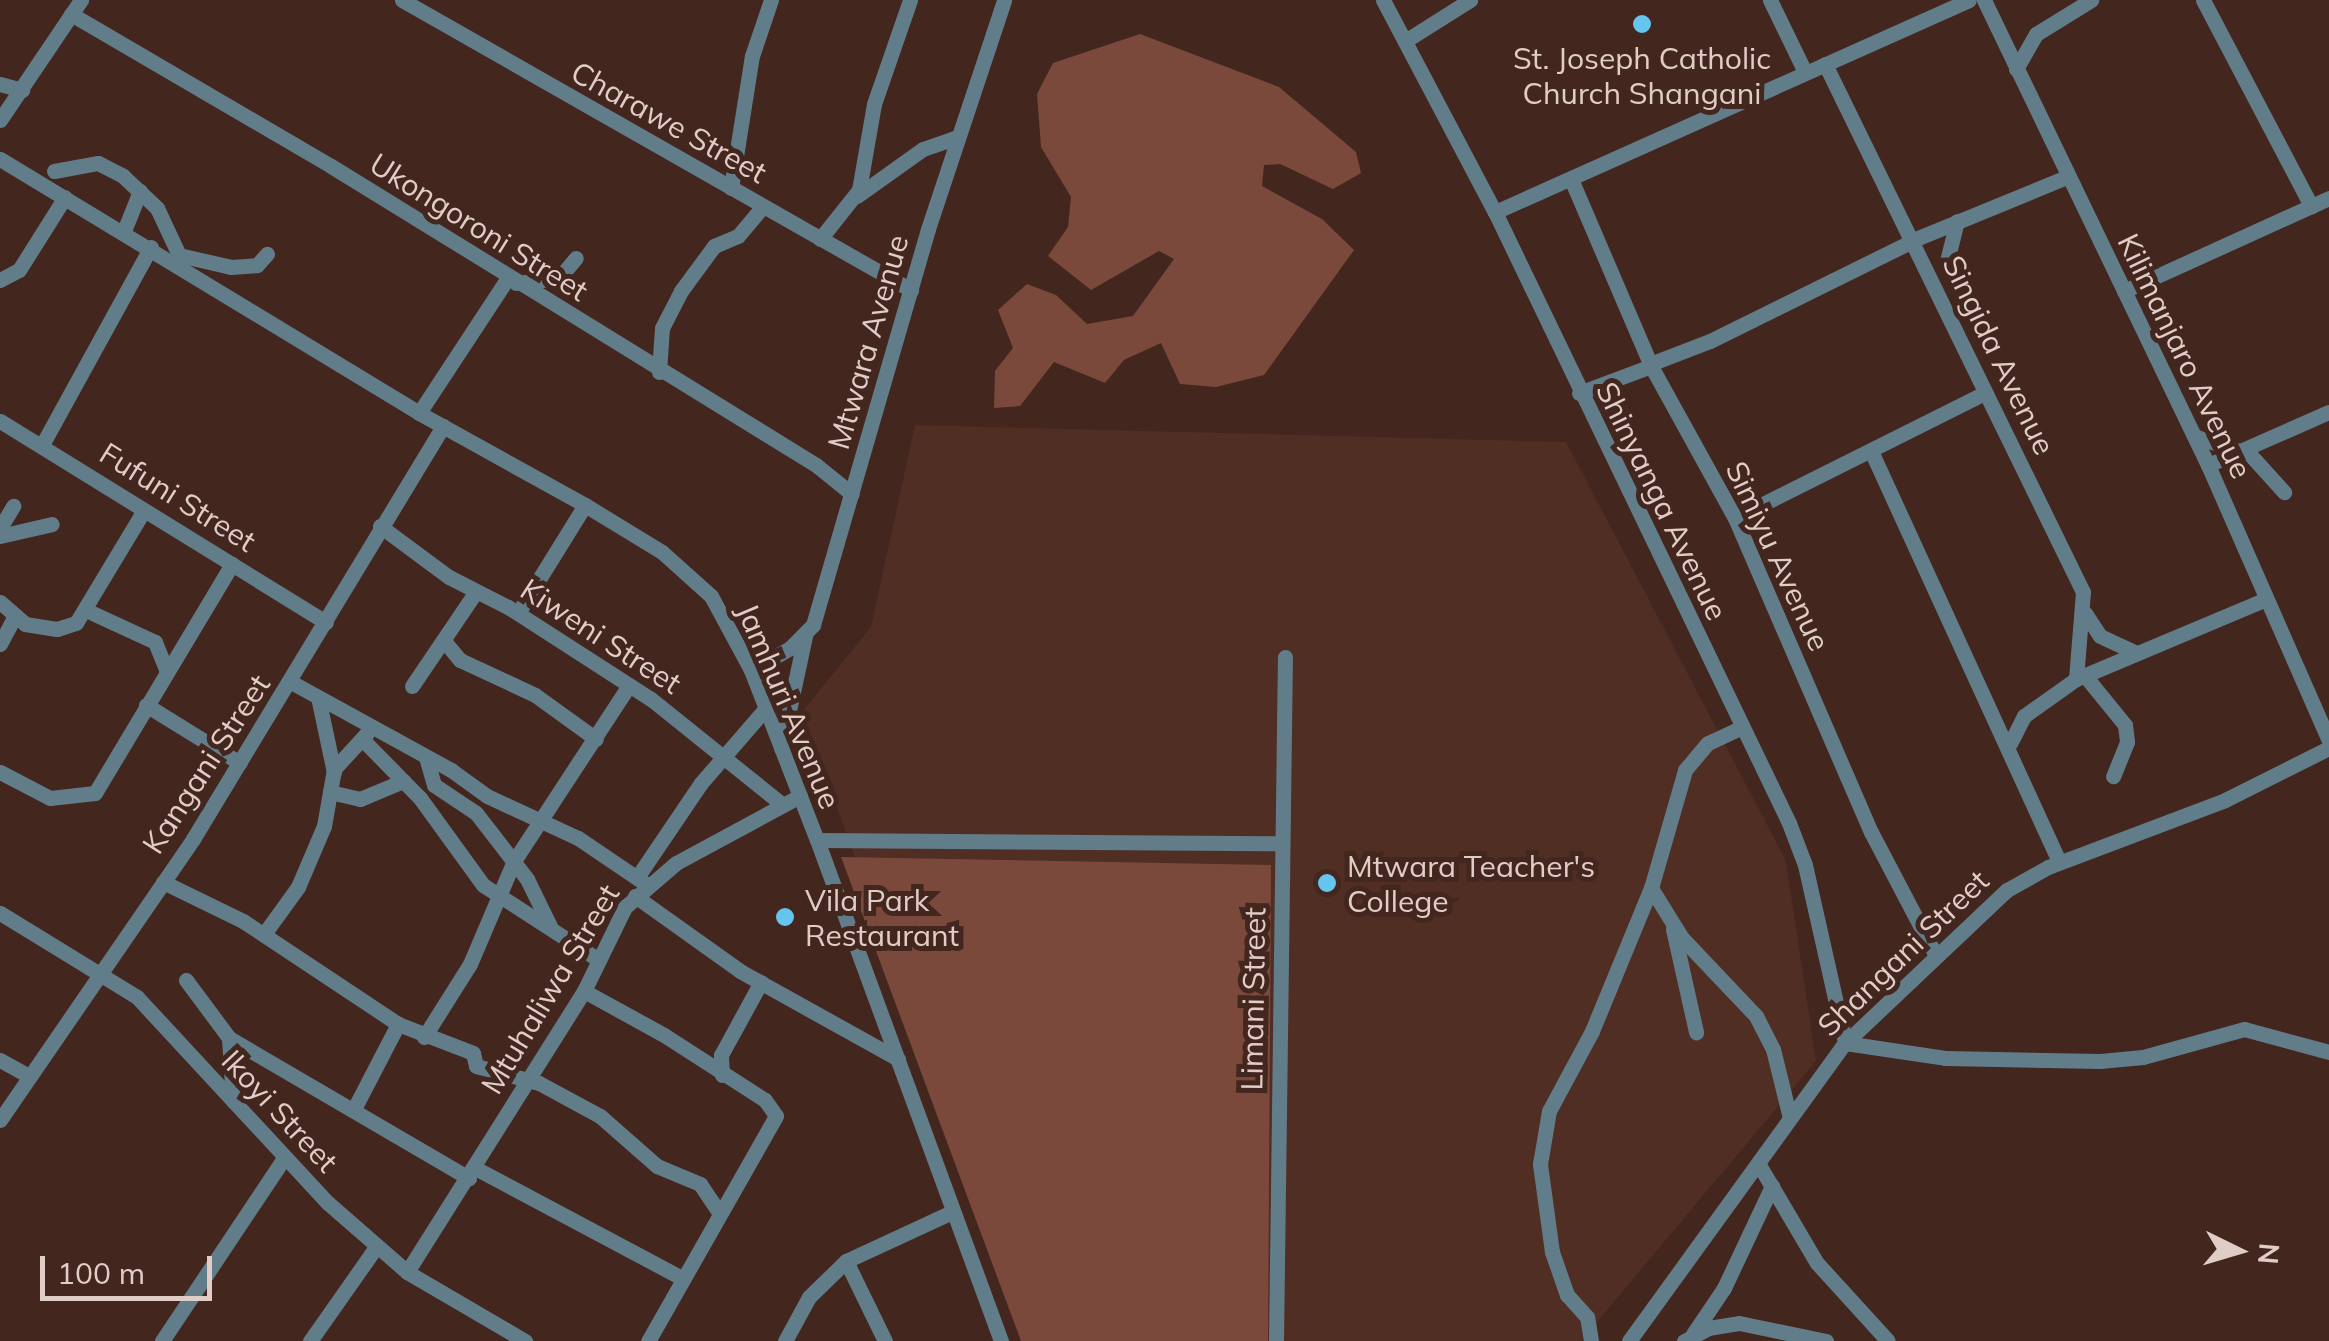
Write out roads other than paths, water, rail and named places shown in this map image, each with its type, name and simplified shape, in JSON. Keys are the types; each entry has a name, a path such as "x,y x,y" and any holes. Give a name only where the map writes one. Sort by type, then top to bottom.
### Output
{"street":[{"name":"Charawe Street","path":"402,0 911,290"},
{"path":"731,188 752,56 771,0"},
{"path":"856,196 874,104 910,0"},
{"name":"Mtwara Avenue","path":"780,748 805,636 852,494 958,136 1004,0"},
{"name":"Shinyanga Avenue","path":"1382,0 1495,212 1805,866 1845,1043"},
{"path":"1405,42 1470,0"},
{"path":"1770,0 1805,72"},
{"path":"1495,212 1969,0"},
{"name":"Kilimanjaro Avenue","path":"1984,0 2208,465 2329,740"},
{"path":"2016,69 2036,34 2092,0"},
{"path":"2202,0 2311,206"},
{"path":"0,120 76,7"},
{"name":"Ukongoroni Street","path":"76,7 510,281 816,465 852,494"},
{"name":"Singida Avenue","path":"1825,64 2066,552 2085,613 2081,678"},
{"path":"0,84 22,90"},
{"path":"820,239 856,196 923,149 958,136"},
{"name":"Jamhuri Avenue","path":"0,160 151,247 419,413 585,505 691,574 711,596 751,670 1001,1341"},
{"path":"54,171 98,163 140,190 179,255 243,267 268,254"},
{"path":"1579,392 1651,365 1957,221 2068,177"},
{"name":"Simiyu Avenue","path":"1570,179 1651,365 1735,518 1871,832 1936,956"},
{"path":"124,231 140,190"},
{"path":"0,280 18,270 65,197"},
{"path":"2124,291 2329,198"},
{"path":"659,372 662,328 681,291 714,246 738,236 763,206"},
{"path":"1947,261 1957,221"},
{"path":"42,445 151,247"},
{"path":"419,413 510,281 552,281 566,274 576,258"},
{"path":"552,281 558,310"},
{"path":"1735,518 1872,453 1985,393"},
{"path":"2208,465 2329,412"},
{"name":"Fufuni Street","path":"0,421 326,622"},
{"name":"Kangani Street","path":"0,1120 106,973 240,764 443,426"},
{"path":"2194,436 2244,451 2284,492"},
{"path":"1872,453 2010,744 2059,862"},
{"path":"518,614 585,505"},
{"path":"0,528 13,506"},
{"path":"0,602 15,616 57,629 88,611 144,512"},
{"path":"0,536 52,524"},
{"name":"Kiweni Street","path":"380,526 475,593 518,614 629,685 724,755 782,805"},
{"path":"0,772 50,798 95,794 232,564"},
{"path":"412,686 475,593"},
{"path":"2010,744 2024,716 2081,678 2266,599"},
{"path":"88,611 155,642 166,672"},
{"path":"2085,613 2100,636 2135,652"},
{"path":"0,644 15,616"},
{"path":"751,670 805,636"},
{"path":"444,640 460,660 534,695 596,739"},
{"name":"Limani Street","path":"1276,1341 1286,657"},
{"path":"2081,678 2125,725 2127,742 2113,776"},
{"path":"291,682 426,756 486,796 544,820 640,885 761,982 898,1058"},
{"path":"424,1038 470,964 514,861 629,685"},
{"path":"264,934 298,887 330,792 334,772 318,696"},
{"path":"146,706 240,764"},
{"path":"640,885 724,755 765,708"},
{"path":"334,772 374,726"},
{"path":"1591,1341 1586,1317 1554,1263 1544,1140 1559,1083 1592,1031 1651,888 1684,770 1708,743 1742,727"},
{"path":"362,739 402,781 460,861 500,898 599,960"},
{"name":"Shangani Street","path":"1629,1341 1845,1043 2019,881 2059,862 2225,800 2329,748"},
{"path":"426,756 434,786 476,812 514,861 550,926"},
{"path":"330,792 360,799 402,781"},
{"name":"Mtuhaliwa Street","path":"407,1272 584,992 640,885 800,796"},
{"path":"817,840 1282,843"},
{"path":"163,882 264,934 398,1024 424,1038 474,1053 476,1066 527,1080 600,1116 662,1169 700,1184 719,1212"},
{"path":"1651,888 1673,925 1756,1016 1773,1049 1790,1118"},
{"name":"Ikoyi Street","path":"0,913 106,973 284,1158 376,1247 502,1335 525,1341"},
{"path":"1673,925 1696,1032"},
{"path":"186,980 229,1038 472,1173 682,1278"},
{"path":"722,1075 722,1054 761,982"},
{"path":"584,992 772,1106 777,1120 719,1212 648,1341"},
{"path":"354,1109 398,1024"},
{"path":"1845,1043 1944,1058 2100,1061 2143,1057 2244,1029 2329,1052"},
{"path":"229,1038 233,1101"},
{"path":"0,1060 29,1076"},
{"path":"162,1341 284,1158"},
{"path":"1758,1163 1816,1262 1888,1341"},
{"path":"1688,1338 1724,1288 1772,1186"},
{"path":"785,1341 809,1298 846,1261 952,1212"},
{"path":"310,1341 376,1247"},
{"path":"846,1261 886,1341"},
{"path":"1688,1338 1750,1324 1826,1341"}],"place":[{"name":"St. Joseph Catholic Church Shangani","path":"1642,24"},
{"name":"Mtwara Teacher's College","path":"1327,883"},
{"name":"Vila Park Restaurant","path":"785,917"}]}
